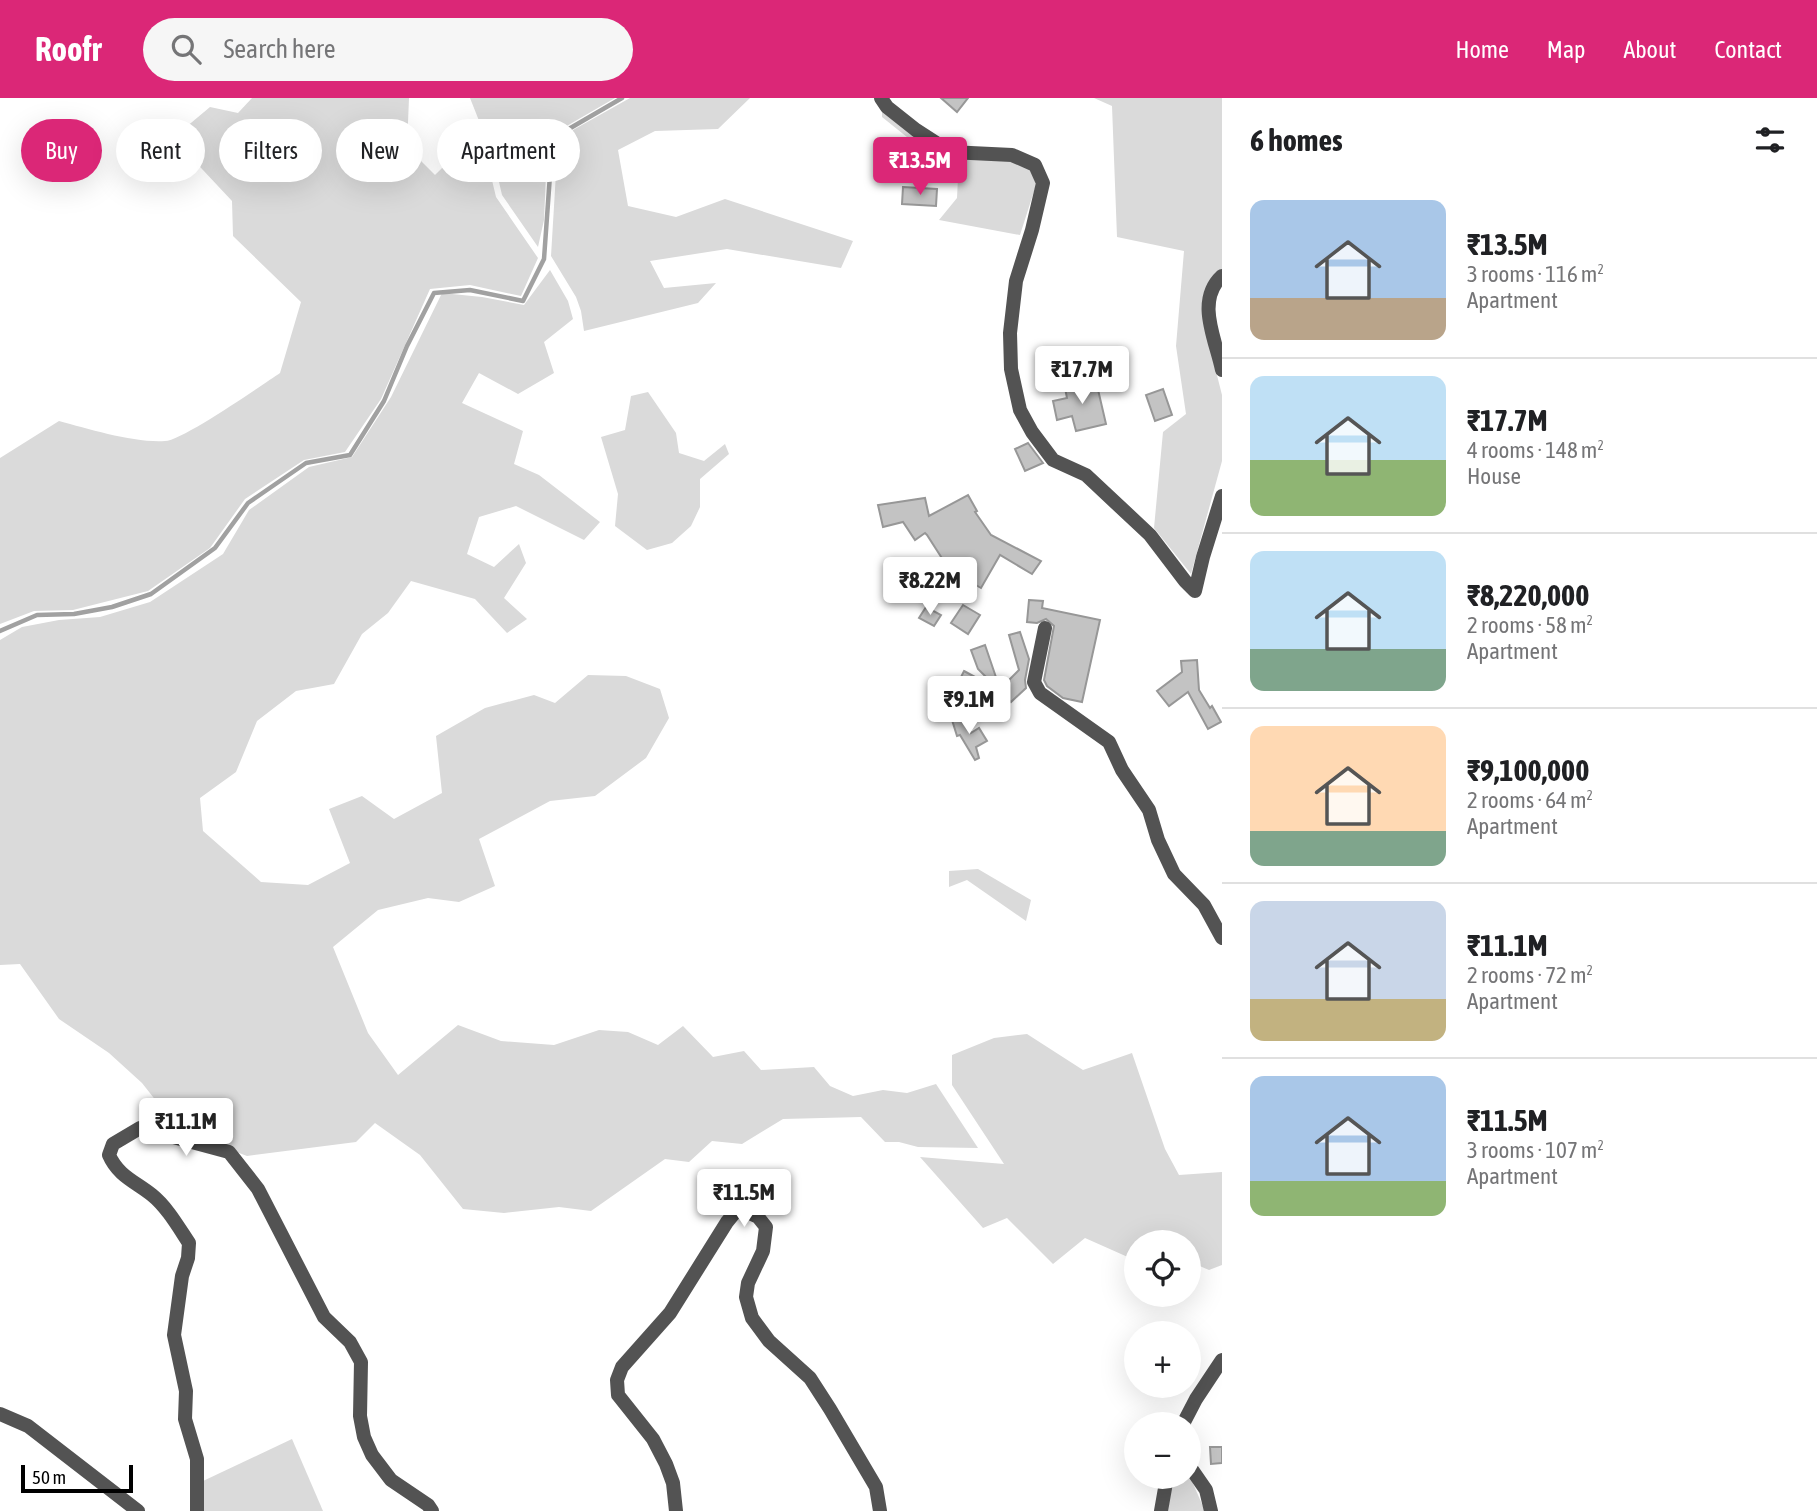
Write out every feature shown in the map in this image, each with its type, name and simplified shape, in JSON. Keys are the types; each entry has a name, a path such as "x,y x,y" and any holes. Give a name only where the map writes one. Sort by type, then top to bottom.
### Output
{"street":[{"path":"881,98 897,115 950,152 1012,155 1035,164 1043,183 1016,281 1010,333 1011,369 1020,410 1032,432 1053,460 1086,474 1150,535 1195,591 1222,496"},
{"path":"1222,276 1214,283 1208,310 1222,370"},
{"path":"1045,628 1035,687 1109,742 1122,770 1149,810 1158,840 1174,874 1204,905 1222,939"},
{"path":"197,1511 197,1460 185,1419 186,1391 174,1335 189,1243 153,1196 128,1179 113,1165 109,1155 113,1143 140,1128 229,1152 258,1189 324,1317 350,1342 361,1362 360,1416 364,1437 372,1455 391,1480 428,1505 432,1511"},
{"path":"676,1511 673,1483 666,1464 653,1439 618,1395 617,1380 622,1367 670,1313 727,1222 741,1209 758,1217 766,1227 763,1251 748,1283 746,1297 752,1318 769,1341 810,1378 824,1399 876,1487 880,1511"},
{"path":"1189,1412 1222,1360"},
{"path":"0,1414 28,1426 138,1511"},
{"path":"1201,1483 1212,1511"},
{"path":"1161,1511 1165,1489"}],"shaded area":[{"path":"252,98 409,98 408,119 336,119 336,182 423,182 423,163 435,175 437,173 437,182 492,182 496,197 538,258 521,296 470,285 430,289 381,399 345,452 304,460 245,499 210,548 148,591 73,610 34,611 0,624 0,458 59,421 140,440 174,439 222,412 280,373 301,302 233,236 232,201 205,172 205,119 196,119 210,107 238,113"},
{"path":"470,98 615,98 579,119 478,119"},
{"path":"630,98 750,98 718,129 655,131 618,150 628,206 676,217 725,199 853,241 841,268 727,249 650,261 664,288 716,283 698,303 584,331 576,297 551,256 555,182 580,182 580,126"},
{"path":"1094,98 1222,98 1222,272 1205,328 1222,395 1222,461 1191,574 1154,528 1163,432 1186,414 1176,346 1184,251 1117,237 1112,106"},
{"path":"882,109 952,157 1014,161 1031,169 1036,185 1020,235 939,220 957,198 958,178 882,117"},
{"path":"499,182 546,182 544,220 538,247 502,195"},
{"path":"550,270 568,301 573,319 544,342 554,373 518,394 479,373 462,403 523,431 514,464 539,475 600,522 584,540 516,506 479,517 467,554 494,567 519,544 526,563 504,598 527,619 507,633 475,599 411,581 388,613 362,634 334,684 296,691 257,721 236,772 200,798 203,831 261,882 308,885 350,863 329,809 362,796 394,819 442,793 436,736 485,708 534,695 555,703 588,675 626,676 660,689 669,718 646,758 595,796 550,801 479,839 495,886 459,902 428,898 378,910 333,947 368,1033 398,1075 458,1025 501,1041 554,1045 599,1030 628,1032 658,1045 683,1026 713,1057 744,1051 761,1070 814,1067 830,1086 853,1096 883,1090 907,1093 936,1084 978,1148 918,1147 885,1142 861,1117 783,1119 742,1144 712,1141 689,1162 665,1159 591,1211 559,1207 504,1213 463,1209 420,1155 375,1123 356,1142 247,1156 179,1130 142,1083 109,1053 59,1019 20,964 0,965 0,640 22,627 59,620 100,617 150,602 223,554 249,510 309,467 352,457 391,397 442,293 524,305"},
{"path":"648,392 676,433 679,453 704,461 725,444 729,454 700,479 700,507 691,526 672,543 647,550 615,526 618,494 601,437 625,430 631,396"},
{"path":"978,869 1031,900 1026,921 967,880 949,887 949,871"},
{"path":"1027,1034 1083,1070 1132,1053 1165,1149 1179,1175 1222,1172 1222,1265 1209,1270 1201,1267 1201,1230 1124,1230 1124,1255 1085,1238 1053,1264 1007,1218 983,1228 920,1157 1004,1164 952,1085 952,1055 994,1038"},
{"path":"292,1439 323,1511 203,1511 203,1481"},
{"path":"1171,1489 1195,1489 1205,1511 1168,1511"}],"building":[{"path":"941,98 968,98 957,112"},
{"path":"903,187 937,189 936,206 902,204"},
{"path":"1096,381 1106,424 1076,431 1072,416 1057,420 1053,401 1067,398 1065,388"},
{"path":"1163,389 1172,415 1155,421 1146,395"},
{"path":"1028,443 1043,463 1025,471 1015,449"},
{"path":"968,495 977,511 975,512 991,535 1041,561 1032,574 1000,555 981,588 974,584 967,595 950,583 954,577 925,533 915,540 903,522 883,527 878,505 925,498 929,516"},
{"path":"1029,600 1043,601 1042,608 1100,620 1082,702 1063,698 1047,686 1044,680 1054,626 1046,619 1037,623 1027,622"},
{"path":"963,605 980,615 968,634 951,623"},
{"path":"926,607 941,615 934,626 919,618"},
{"path":"1020,632 1029,659 1026,688 1011,702 978,669 971,650 985,645 1000,689 1019,670 1009,635"},
{"path":"1197,660 1199,690 1221,722 1208,729 1188,692 1169,706 1157,691 1182,672 1181,661"},
{"path":"964,671 986,683 988,697 974,698 955,689"},
{"path":"965,716 971,733 979,728 987,741 976,747 979,758 975,760 960,735 957,736 952,720"},
{"path":"1210,1447 1222,1447 1222,1463 1211,1464"}],"waterway":[{"path":"0,631 37,615 74,614 112,607 151,594 215,548 248,503 306,463 350,455 384,401 407,346 434,293 470,290 523,301 544,259 550,175 567,130 622,98"}]}
